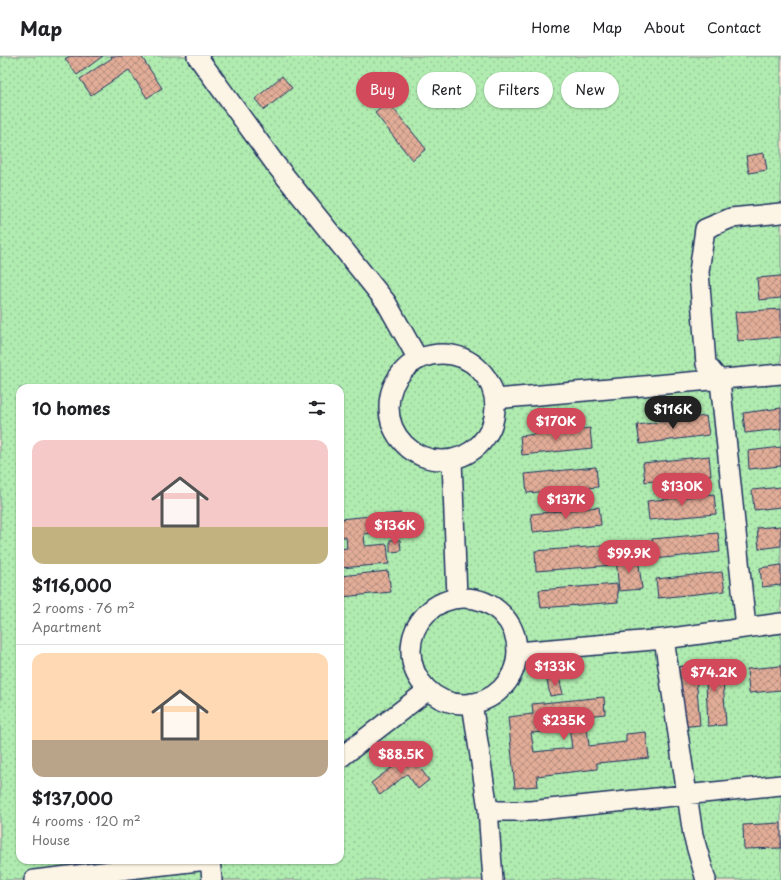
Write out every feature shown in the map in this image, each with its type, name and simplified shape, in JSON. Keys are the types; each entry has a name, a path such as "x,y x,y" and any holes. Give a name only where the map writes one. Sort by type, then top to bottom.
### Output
{"street":[{"path":"197,56 276,165 386,302 418,359"},
{"path":"746,627 720,380 706,364 699,272 705,229 731,218 781,213"},
{"path":"434,354 451,354 467,360 480,370 490,383 495,399 494,415 489,431 480,444 467,454 452,459 435,459 419,454 405,445 394,432 389,416 389,399 394,383 404,369 418,359 434,354"},
{"path":"495,399 781,374"},
{"path":"452,459 457,598"},
{"path":"457,598 473,598 488,603 500,611 510,623 516,637 518,652 515,669 506,684 493,696 472,703 459,704 442,699 428,690 418,676 412,660 412,643 417,627 427,613 441,603 457,598"},
{"path":"518,652 664,639 781,623"},
{"path":"664,639 693,835 706,880"},
{"path":"344,755 428,690"},
{"path":"472,703 488,810 493,880"},
{"path":"488,810 530,811 781,785"},
{"path":"34,880 172,864"},
{"path":"210,864 212,880"}],"green space":[{"path":"0,56 781,56 781,880 0,880"}],"building":[{"path":"70,56 103,56 77,75 65,59"},
{"path":"111,56 141,56 162,88 147,98 129,70 91,95 80,79 112,58"},
{"path":"282,76 292,88 264,110 255,99"},
{"path":"381,108 393,108 426,149 412,160 375,113"},
{"path":"764,153 767,170 749,173 746,156"},
{"path":"781,276 781,298 759,300 757,278"},
{"path":"781,309 781,337 738,341 735,312"},
{"path":"781,408 781,429 745,433 743,413"},
{"path":"706,416 709,435 640,444 637,425"},
{"path":"590,428 592,448 522,455 520,436"},
{"path":"781,447 781,466 749,469 748,451"},
{"path":"709,456 711,475 645,482 643,463"},
{"path":"596,467 598,487 527,493 525,474"},
{"path":"781,487 781,507 754,510 752,490"},
{"path":"714,494 716,514 649,520 647,501"},
{"path":"599,507 601,525 533,532 531,514"},
{"path":"401,513 403,530 364,534 365,546 387,544 389,564 344,568 344,548 347,548 346,537 344,537 344,519"},
{"path":"781,526 781,546 759,549 757,528"},
{"path":"718,533 720,552 654,559 652,539"},
{"path":"390,540 400,540 401,551 390,552"},
{"path":"614,545 615,565 536,571 535,551"},
{"path":"638,556 642,589 619,591 616,558"},
{"path":"781,565 781,585 762,587 760,568"},
{"path":"388,571 391,592 344,597 344,576"},
{"path":"722,572 725,591 658,598 656,579"},
{"path":"617,584 618,602 541,608 539,590"},
{"path":"722,664 726,725 708,726 706,683 698,683 697,666"},
{"path":"695,665 700,725 681,727 675,667"},
{"path":"781,666 781,690 749,693 747,669"},
{"path":"559,678 563,694 550,696 547,680"},
{"path":"604,697 605,714 586,716 589,746 626,742 626,734 646,732 649,758 597,763 597,769 537,776 538,786 515,788 508,717 533,714 532,704","holes":["568,720 572,748 534,752 531,733 554,731 553,722"]},
{"path":"410,754 429,780 418,789 407,774 380,795 371,783"},
{"path":"781,823 781,848 744,849 743,825"}]}
